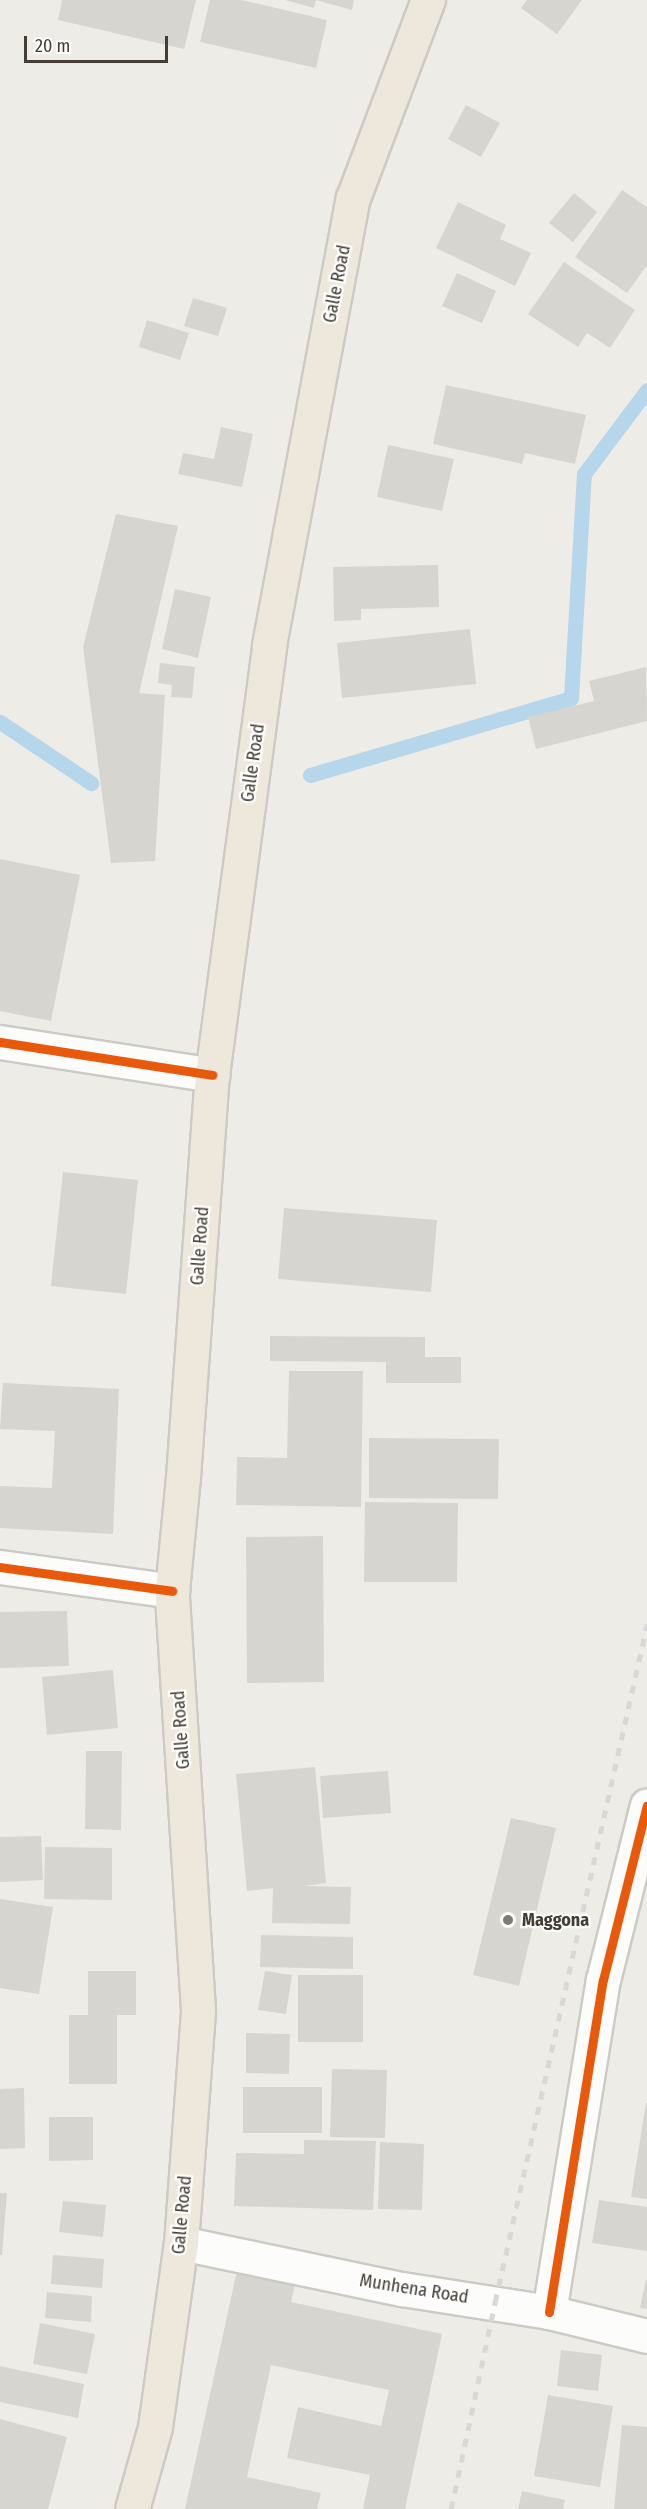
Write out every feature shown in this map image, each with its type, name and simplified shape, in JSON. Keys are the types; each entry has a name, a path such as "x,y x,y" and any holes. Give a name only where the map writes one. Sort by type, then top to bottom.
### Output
{"highway":[{"name":"Galle Road","path":"132,2509 155,2427 181,2243 198,2010 172,1591 183,1477 212,1075 269,645 353,198 428,0"}],"street":[{"path":"0,1042 212,1075"},
{"path":"0,1567 172,1591"},
{"path":"549,2312 603,1980 647,1805"},
{"name":"Munhena Road","path":"181,2243 402,2289 549,2312 647,2336"}],"building":[{"path":"62,0 196,0 184,49 58,20"},
{"path":"210,0 242,0 327,20 316,68 200,42"},
{"path":"285,0 316,0 314,8"},
{"path":"316,0 354,0 352,10"},
{"path":"527,0 582,0 557,34 521,8"},
{"path":"466,105 500,123 481,157 448,139"},
{"path":"622,190 647,207 647,265 627,293 575,257"},
{"path":"574,193 597,212 573,242 549,223"},
{"path":"458,202 506,225 500,239 531,253 515,286 436,248"},
{"path":"564,262 635,310 610,348 587,333 578,347 528,314"},
{"path":"457,273 496,291 482,323 442,306"},
{"path":"193,298 227,308 218,336 184,326"},
{"path":"147,320 189,333 180,360 139,347"},
{"path":"446,385 586,415 575,464 525,453 522,464 433,444"},
{"path":"221,427 253,434 242,487 178,474 183,453 214,459"},
{"path":"388,445 454,459 442,511 377,497"},
{"path":"116,514 178,526 139,693 165,695 155,861 111,863 83,647"},
{"path":"438,565 439,607 361,609 361,620 334,621 333,567"},
{"path":"175,589 211,597 198,658 162,649"},
{"path":"470,629 476,684 342,698 337,643"},
{"path":"160,663 195,667 192,698 171,697 172,685 158,683"},
{"path":"646,667 647,721 536,749 528,717 594,701 589,681"},
{"path":"0,859 80,875 51,1021 0,1011"},
{"path":"63,1172 138,1180 126,1294 51,1286"},
{"path":"284,1208 437,1220 431,1292 278,1279"},
{"path":"270,1336 425,1337 425,1357 461,1357 461,1383 386,1383 386,1362 270,1361"},
{"path":"289,1371 363,1371 361,1507 236,1505 237,1457 287,1458"},
{"path":"3,1383 119,1389 113,1534 0,1528 0,1486 52,1488 55,1431 0,1429"},
{"path":"369,1438 499,1439 498,1499 369,1498"},
{"path":"365,1502 458,1503 457,1582 364,1582"},
{"path":"323,1536 324,1682 247,1683 246,1537"},
{"path":"67,1611 69,1666 0,1668 0,1612"},
{"path":"113,1670 118,1728 47,1735 42,1677"},
{"path":"86,1751 122,1751 121,1830 85,1829"},
{"path":"315,1767 326,1883 304,1886 351,1887 350,1924 272,1923 273,1888 247,1891 236,1774"},
{"path":"388,1771 391,1813 323,1818 320,1776"},
{"path":"511,1818 556,1828 519,1986 473,1975"},
{"path":"41,1836 43,1880 0,1882 0,1837"},
{"path":"45,1847 112,1848 112,1900 44,1899"},
{"path":"0,1899 53,1907 39,1994 0,1988"},
{"path":"261,1935 353,1937 353,1969 260,1967"},
{"path":"88,1971 136,1971 136,2015 117,2015 117,2084 69,2084 69,2015 88,2015"},
{"path":"265,1971 292,1975 286,2014 258,2010"},
{"path":"298,1975 363,1975 363,2042 298,2042"},
{"path":"246,2033 290,2034 289,2074 246,2073"},
{"path":"332,2069 387,2070 385,2138 330,2137"},
{"path":"243,2087 322,2087 322,2133 243,2133"},
{"path":"24,2088 25,2148 0,2149 0,2089"},
{"path":"647,2103 647,2199 631,2197"},
{"path":"49,2117 93,2117 93,2160 49,2161"},
{"path":"304,2140 376,2141 373,2210 234,2206 236,2153 304,2154"},
{"path":"380,2142 424,2144 422,2210 378,2209"},
{"path":"0,2193 7,2193 2,2255 0,2255"},
{"path":"599,2200 647,2207 647,2251 592,2243"},
{"path":"63,2201 106,2205 103,2237 59,2232"},
{"path":"53,2255 104,2259 102,2288 51,2284"},
{"path":"238,2266 296,2279 291,2302 442,2334 405,2509 363,2509 370,2475 287,2458 298,2407 381,2426 389,2390 271,2365 247,2477 321,2493 317,2509 185,2509"},
{"path":"647,2280 647,2309 640,2308"},
{"path":"47,2292 92,2296 91,2322 45,2318"},
{"path":"40,2323 95,2334 87,2374 33,2364"},
{"path":"561,2350 602,2355 598,2391 557,2386"},
{"path":"0,2366 84,2384 78,2418 0,2402"},
{"path":"548,2395 613,2406 600,2487 534,2476"},
{"path":"0,2419 67,2437 48,2509 0,2509"},
{"path":"622,2425 647,2427 647,2509 614,2509"},
{"path":"522,2491 565,2500 563,2509 518,2509"}],"waterway":[{"path":"310,775 571,698 584,474 647,390"},
{"path":"0,722 91,783"}],"railway":[{"path":"451,2509 495,2302 647,1624"}],"cycle path":[{"path":"0,1042 212,1075"},
{"path":"0,1567 172,1591"},
{"path":"549,2312 603,1980 647,1805"}],"place":[{"name":"Maggona","path":"508,1920"}]}
